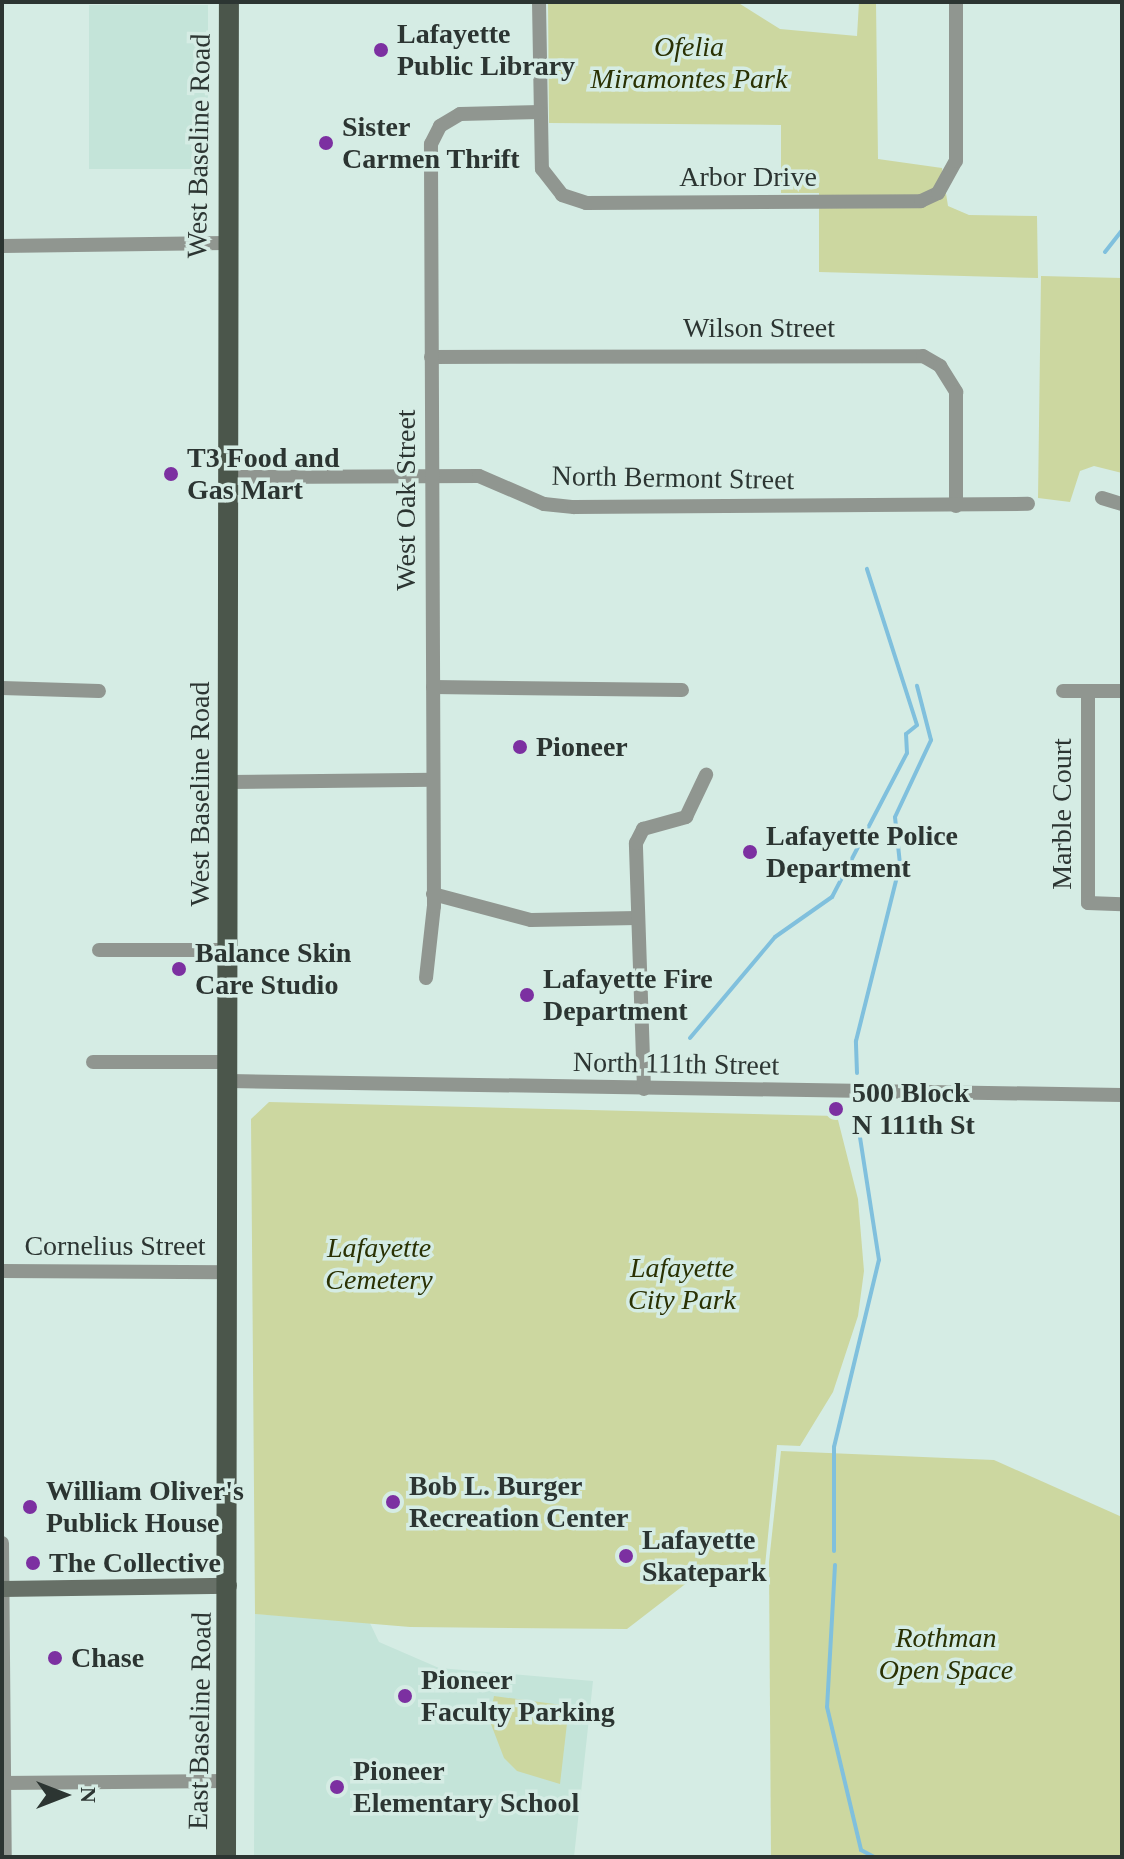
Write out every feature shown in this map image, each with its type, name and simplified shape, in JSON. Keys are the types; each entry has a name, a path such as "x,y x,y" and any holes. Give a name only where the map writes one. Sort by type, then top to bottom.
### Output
{"main road":[{"name":"West Baseline Road","path":"229,2 225,243 230,1071 229,1586"},
{"name":"East Baseline Road","path":"226,1857 229,1586"}],"street":[{"name":"Arbor Drive","path":"539,2 540,112 549,184 586,203 921,201 951,179 956,161 956,2"},
{"name":"West Oak Street","path":"426,978 433,894 431,144 440,126 460,114 540,112"},
{"path":"2,246 225,243"},
{"name":"Wilson Street","path":"431,357 923,356 940,366 956,392 956,506"},
{"name":"North Bermont Street","path":"227,477 432,474 501,480 544,504 574,507 1028,504"},
{"path":"1102,498 1122,504"},
{"path":"433,687 682,690"},
{"path":"2,688 99,691"},
{"path":"1063,691 1122,691"},
{"name":"Marble Court","path":"1088,691 1088,903 1122,904"},
{"path":"644,1089 636,843 643,829 686,817 706,775"},
{"path":"228,782 433,780"},
{"path":"433,894 531,920 637,918"},
{"path":"99,950 229,950"},
{"name":"North 111th Street","path":"93,1062 644,1089 1122,1095"},
{"name":"Cornelius Street","path":"2,1271 228,1272"},
{"path":"2,1543 5,1857"},
{"path":"3,1589 229,1586"},
{"path":"3,1783 227,1781"}],"shaded area":[{"path":"89,5 208,5 208,169 89,169"},
{"path":"255,1614 369,1621 379,1642 439,1668 593,1681 574,1857 254,1857"}],"green space":[{"name":"Ofelia Miramontes Park","path":"548,2 737,2 780,29 857,36 859,2 876,2 878,159 942,168 948,206 969,215 1037,216 1038,278 819,272 819,193 781,193 781,125 549,123"},
{"path":"1041,276 1122,278 1122,473 1094,466 1080,471 1070,502 1038,498"},
{"name":"Lafayette City Park","path":"269,1102 837,1116 858,1199 864,1271 858,1316 833,1392 800,1446 777,1445 765,1566 710,1565 627,1629 410,1627 255,1614 251,1119"},
{"name":"Rothman Open Space","path":"781,1451 994,1460 1122,1517 1122,1857 771,1857 769,1562"},
{"path":"494,1696 569,1706 560,1784 517,1771 504,1758 489,1719"}],"waterway":[{"path":"1105,252 1122,230"},
{"path":"690,1038 775,937 832,897 907,753 906,734 917,725 867,569"},
{"path":"857,1073 856,1041 900,864 895,817 931,740 917,686"},
{"path":"834,1551 834,1447 879,1260 857,1118"},
{"path":"835,1565 827,1707 861,1850 874,1857"}],"place":[{"name":"Lafayette Public Library","path":"381,50"},
{"name":"Sister Carmen Thrift","path":"326,143"},
{"name":"T3 Food and Gas Mart","path":"171,474"},
{"name":"Pioneer","path":"520,747"},
{"name":"Lafayette Police Department","path":"750,852"},
{"name":"Balance Skin Care Studio","path":"179,969"},
{"name":"Lafayette Fire Department","path":"527,995"},
{"name":"500 Block N 111th St","path":"836,1109"},
{"name":"Bob L. Burger Recreation Center","path":"393,1502"},
{"name":"William Oliver's Publick House","path":"30,1507"},
{"name":"Lafayette Skatepark","path":"626,1556"},
{"name":"The Collective","path":"33,1563"},
{"name":"Chase","path":"55,1658"},
{"name":"Pioneer Faculty Parking","path":"405,1696"},
{"name":"Pioneer Elementary School","path":"337,1787"}],"park label":[{"name":"Lafayette Cemetery","path":"379,1264"}]}
